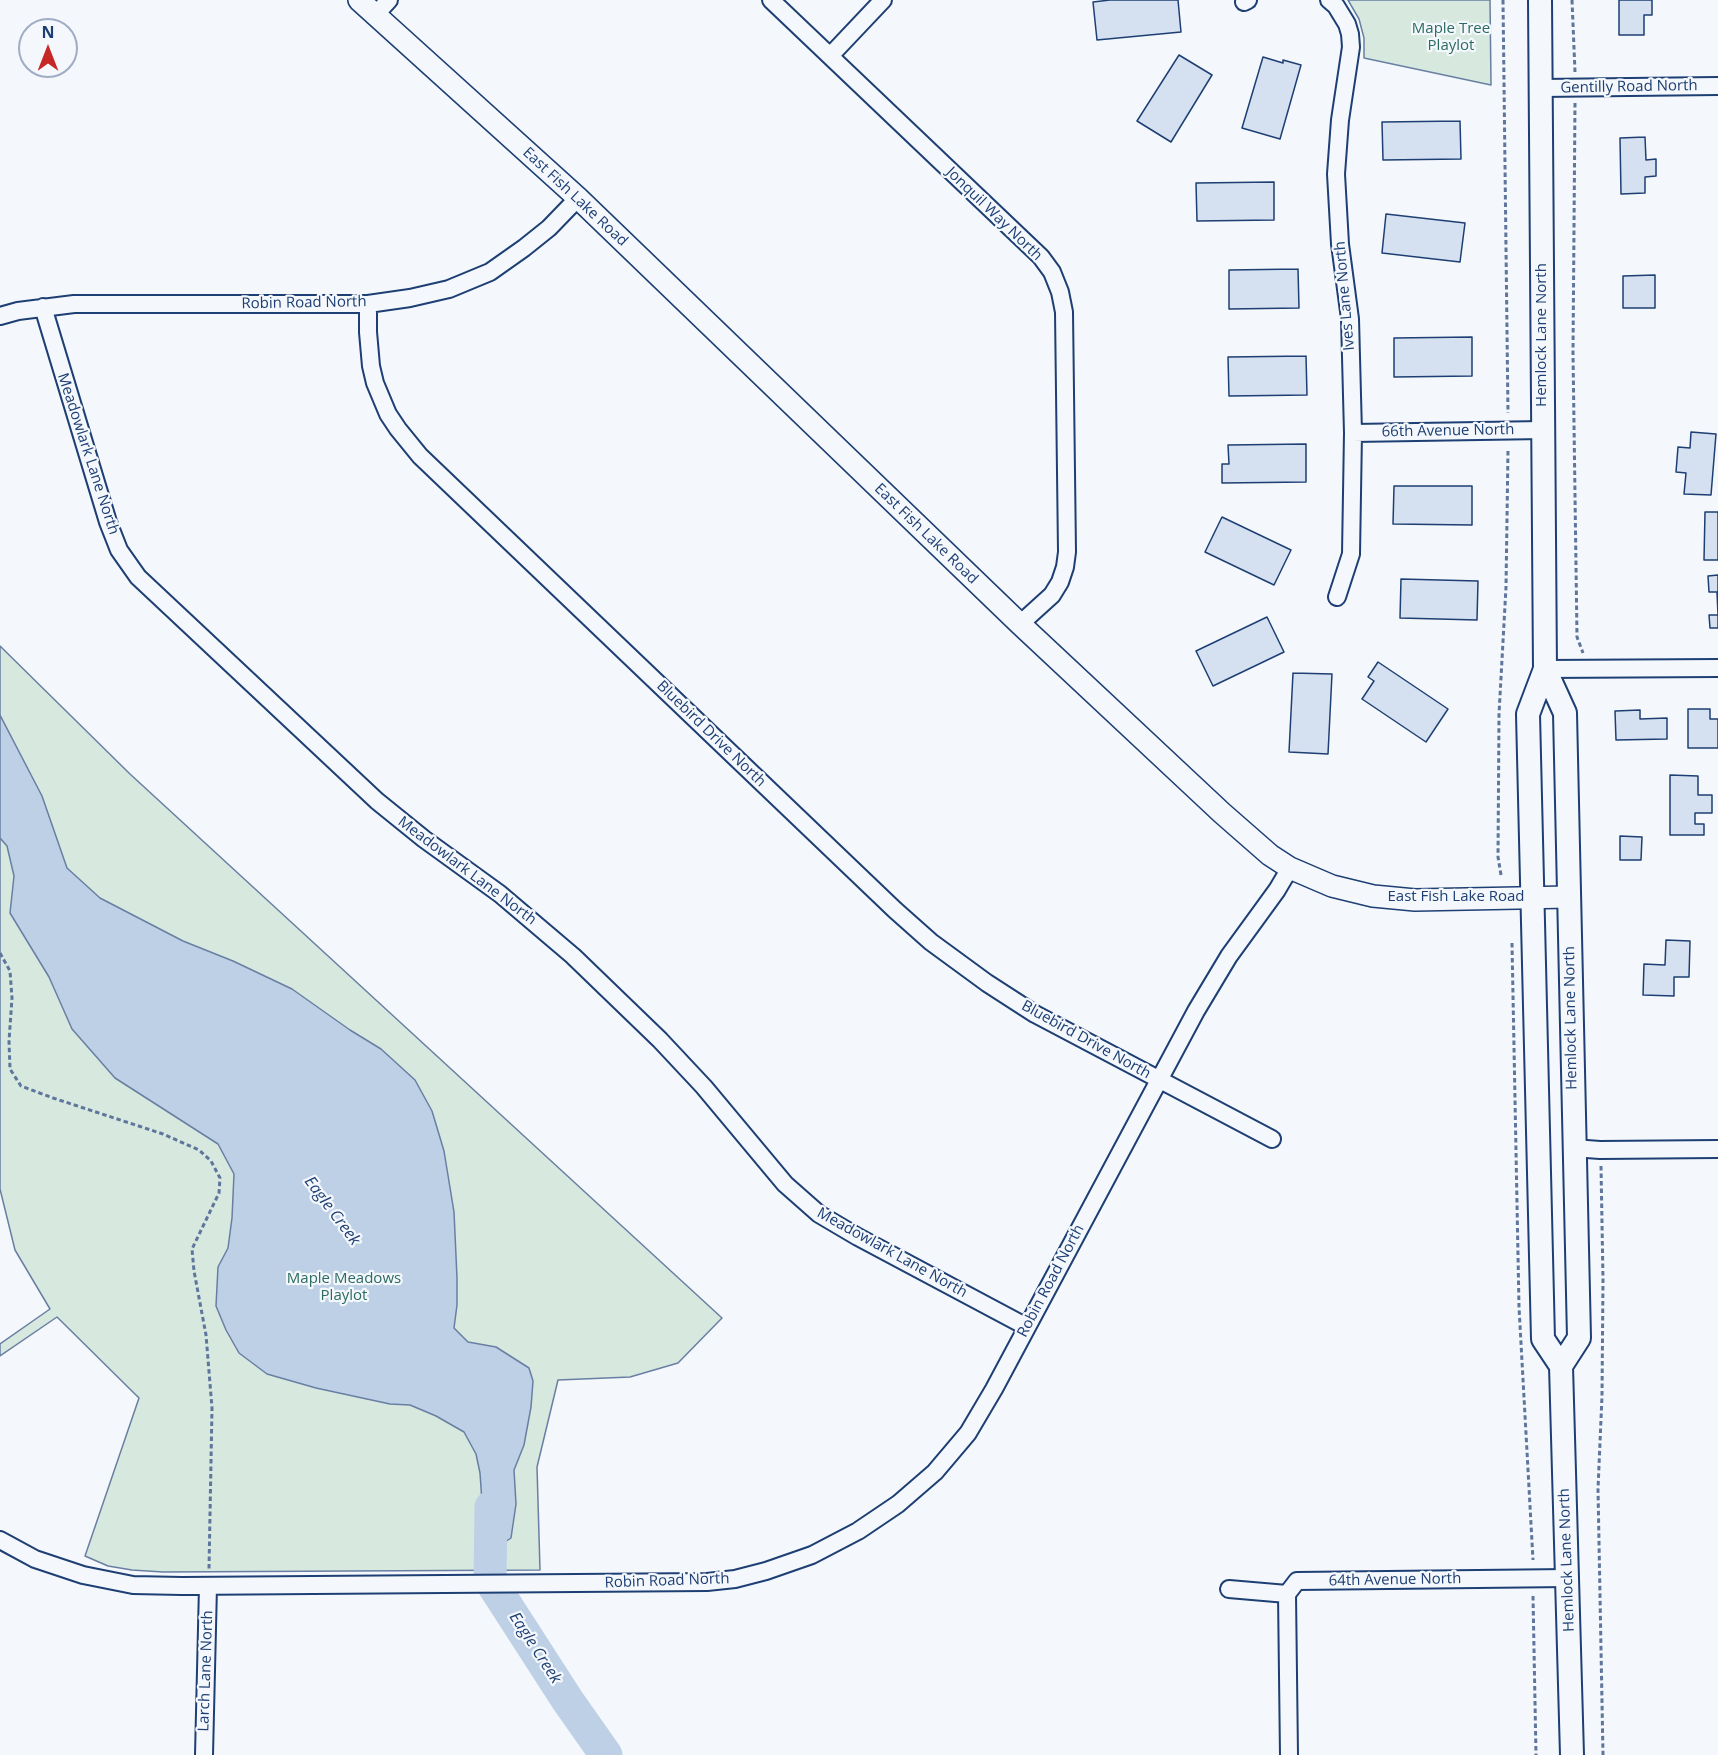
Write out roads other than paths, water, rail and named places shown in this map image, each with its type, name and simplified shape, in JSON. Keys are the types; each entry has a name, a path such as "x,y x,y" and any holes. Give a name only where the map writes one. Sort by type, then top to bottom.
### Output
{"main road":[{"name":"Hemlock Lane North","path":"1540,0 1545,669 1528,714 1543,1339 1561,1365 1572,1755"},
{"name":"Hemlock Lane North","path":"1545,669 1565,713 1579,1338 1561,1365"}],"street":[{"name":"East Fish Lake Road","path":"359,0 382,7 1020,624 1270,855 1290,868 1332,886 1373,896 1415,900 1569,897"},
{"name":"Jonquil Way North","path":"771,0 1041,257 1052,272 1060,292 1064,312 1065,567 1052,595 1020,624"},
{"path":"830,56 883,0"},
{"name":"Ives Lane North","path":"1329,0 1336,6 1350,34 1348,70 1338,131 1336,174 1340,244 1350,319 1353,432 1351,554 1337,597"},
{"name":"Gentilly Road North","path":"1541,88 1718,86"},
{"name":"Robin Road North","path":"0,316 18,311 74,304 368,304 410,298 449,289 490,272 549,228 578,198"},
{"name":"Bluebird Drive North","path":"368,304 371,366 375,383 388,414 420,456 895,910 931,942 987,983 1035,1014 1272,1139"},
{"name":"Meadowlark Lane North","path":"43,307 108,522 119,550 138,577 377,801 424,839 500,894 573,956 660,1040 704,1087 784,1184 819,1214 858,1238 1026,1327"},
{"name":"66th Avenue North","path":"1353,432 1543,430"},
{"path":"1545,669 1718,668"},
{"name":"Robin Road North","path":"0,1540 35,1559 83,1575 133,1585 707,1582 735,1579 812,1555 858,1531 898,1504 935,1472 968,1432 994,1389 1159,1080 1229,956 1277,890 1290,868"},
{"path":"1574,1148 1600,1150 1718,1149"},
{"name":"64th Avenue North","path":"1287,1594 1297,1581 1568,1578"},
{"name":"Larch Lane North","path":"204,1755 208,1586"},
{"path":"1229,1589 1287,1594 1289,1755"}],"water":[{"path":"0,715 42,796 67,868 100,898 183,941 233,961 292,989 381,1049 415,1080 432,1111 444,1151 454,1212 457,1305 454,1328 468,1342 496,1347 529,1368 533,1381 524,1445 514,1470 516,1504 511,1538 490,1552 477,1533 482,1502 480,1473 476,1454 464,1432 410,1405 390,1404 316,1388 267,1374 239,1353 216,1306 218,1267 228,1248 234,1174 218,1144 115,1078 72,1029 49,977 10,913 14,876 7,846 0,838"}],"waterway":[{"name":"Eagle Creek","path":"491,1507 490,1580 568,1701 606,1755"}],"park label":[{"name":"Maple Tree Playlot","path":"1451,38"},
{"name":"Maple Meadows Playlot","path":"344,1288"}]}
